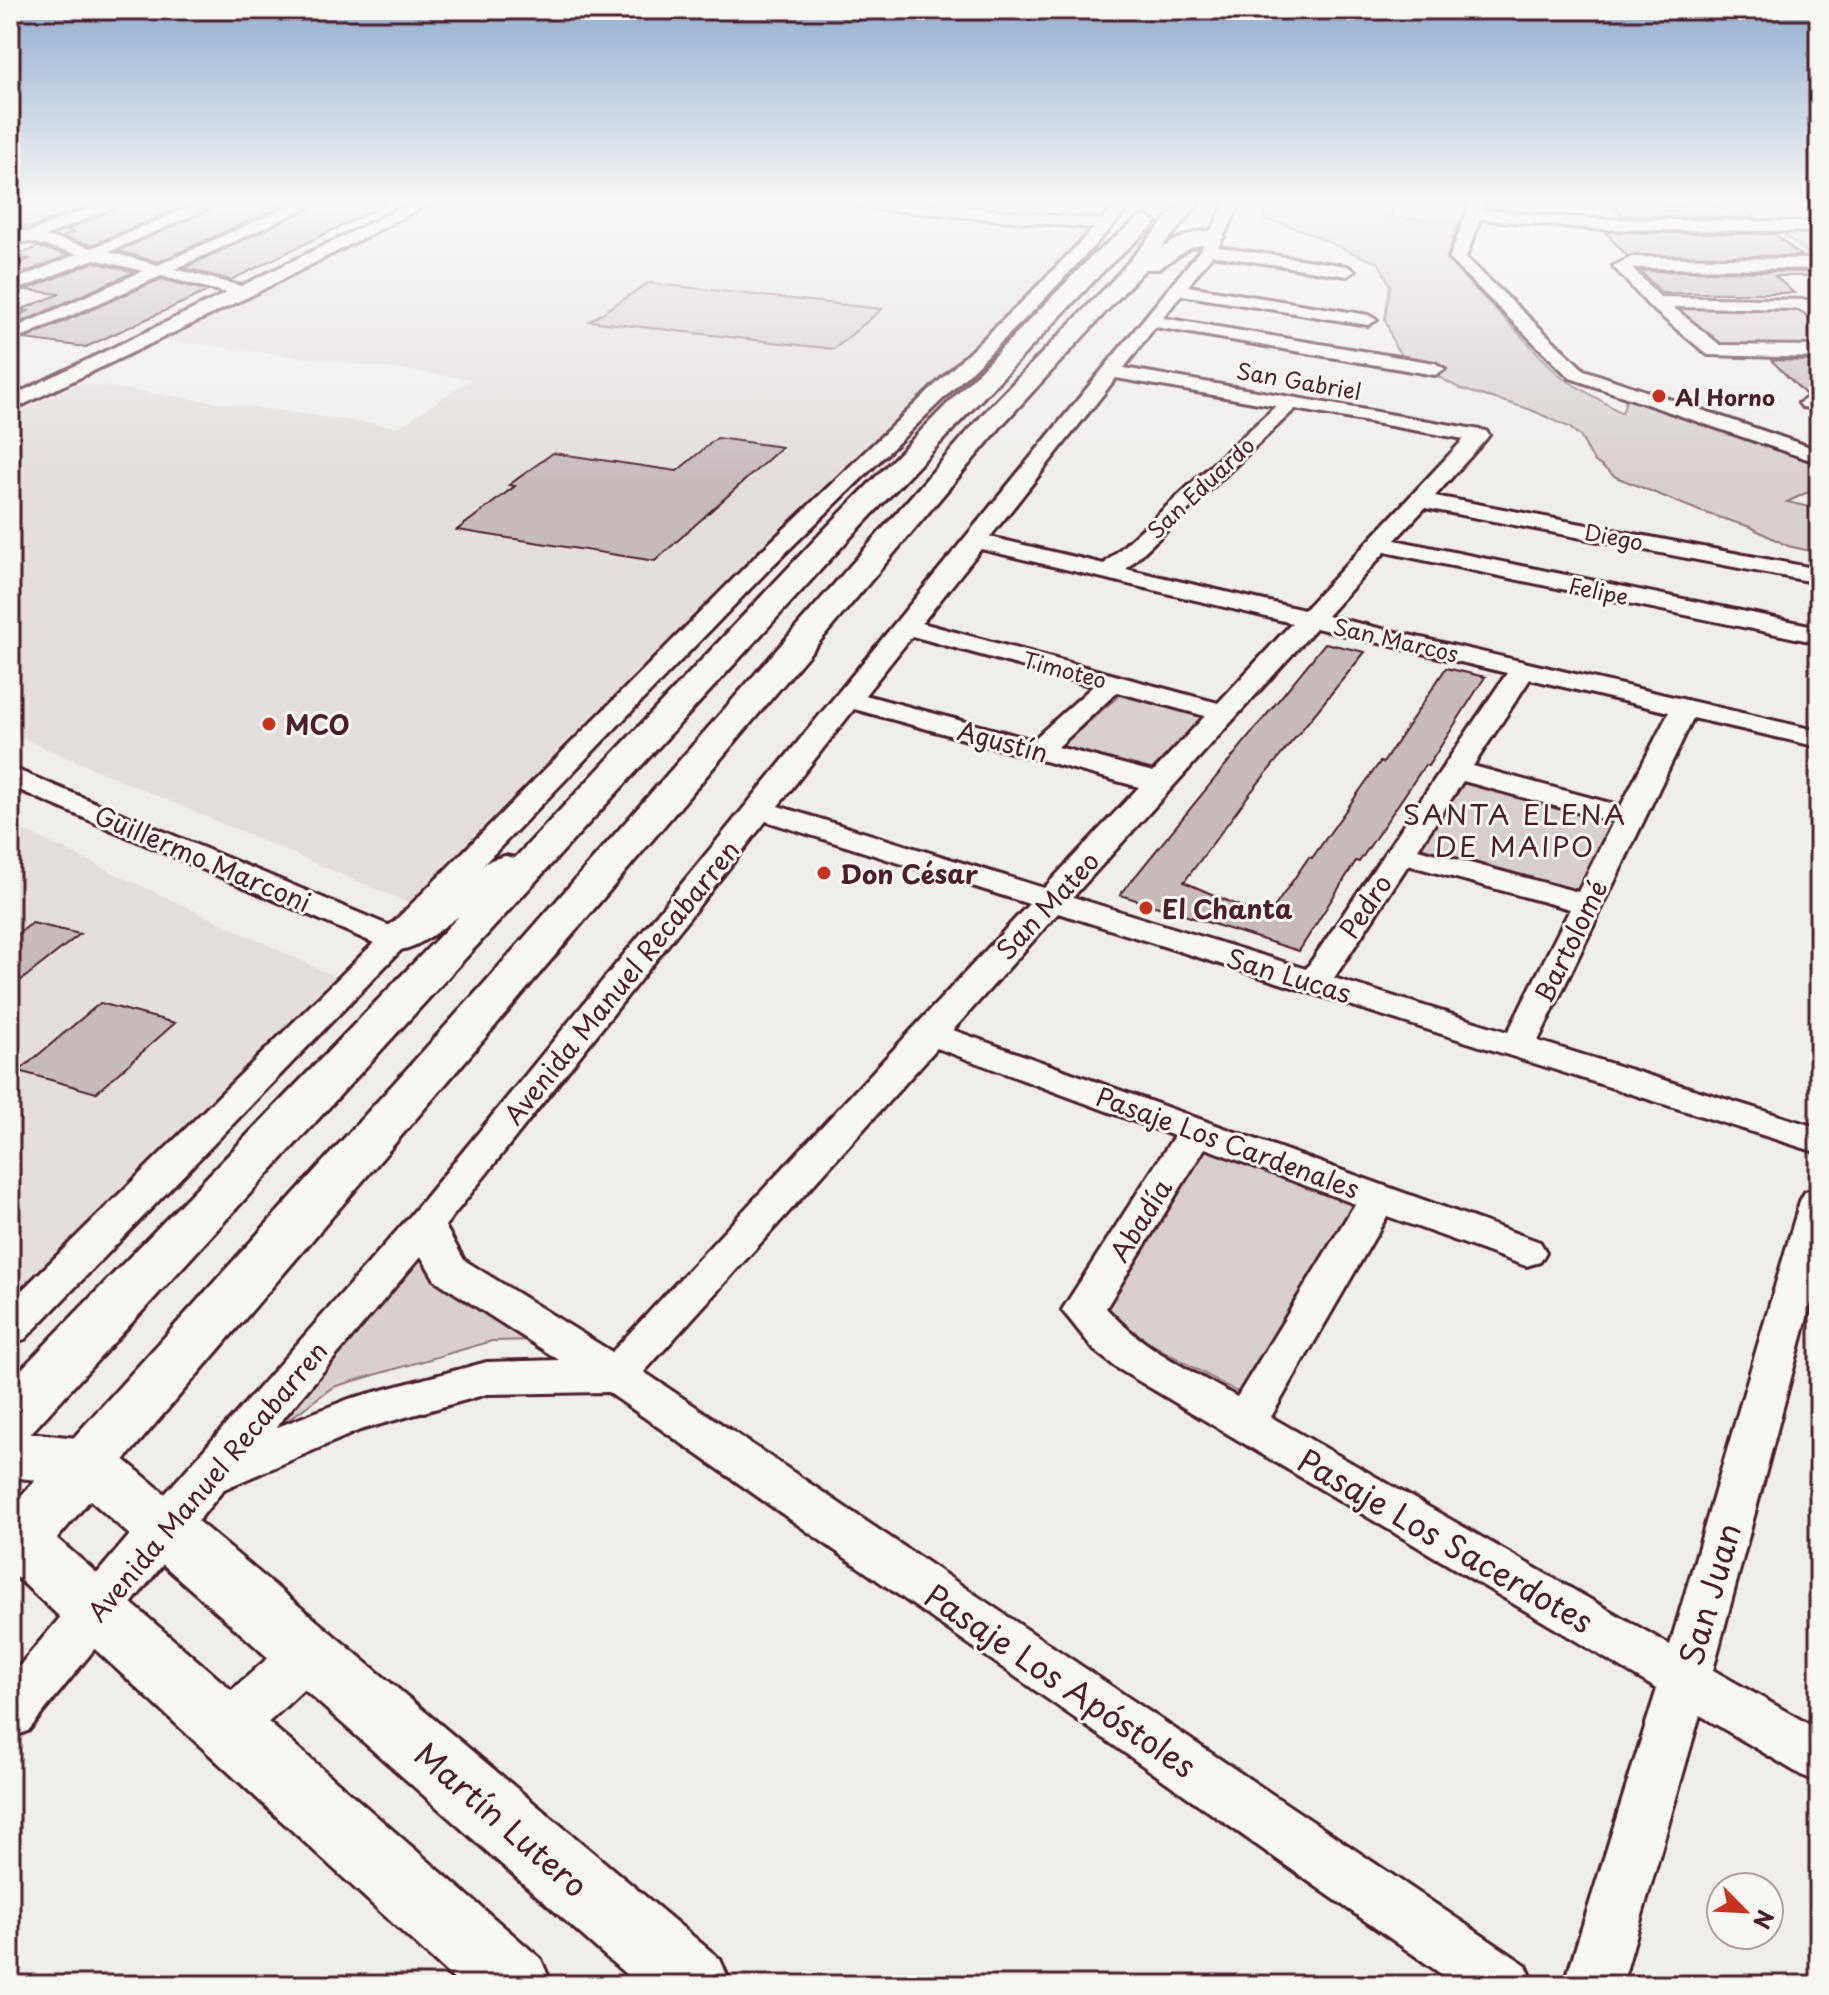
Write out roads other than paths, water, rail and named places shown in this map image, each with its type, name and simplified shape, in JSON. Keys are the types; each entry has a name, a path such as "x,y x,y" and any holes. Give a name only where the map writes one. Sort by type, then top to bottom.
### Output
{"main road":[{"path":"10,1418 567,827 835,536 1087,296"},
{"path":"515,1985 96,1610 13,1542 486,1008 994,418 1092,296"},
{"path":"395,940 567,827"},
{"path":"10,1454 87,1462"},
{"name":"Martín Lutero","path":"87,1462 165,1526 694,1985"}],"street":[{"path":"10,337 102,296"},
{"path":"10,405 236,296"},
{"path":"10,1328 395,940 765,560 1035,296"},
{"name":"Avenida Manuel Recabarren","path":"10,1715 165,1526 425,1225 1169,296"},
{"path":"1219,296 1368,320"},
{"path":"1496,296 1577,374 1819,457"},
{"path":"1650,296 1722,356 1819,352"},
{"path":"1655,302 1803,304 1819,317"},
{"path":"1298,346 1320,312"},
{"path":"1150,321 1435,369"},
{"name":"San Gabriel","path":"1110,371 1479,435"},
{"path":"21,377 50,386"},
{"name":"San Eduardo","path":"1109,572 1290,403"},
{"name":"San Mateo","path":"616,1375 1479,435"},
{"name":"Diego","path":"1420,500 1808,574"},
{"path":"1581,586 1616,536"},
{"name":"San Marcos","path":"973,540 1819,739"},
{"name":"Felipe","path":"1379,544 1819,635"},
{"path":"1664,603 1697,552"},
{"name":"Timoteo","path":"905,626 1224,713"},
{"name":"Pedro","path":"1314,983 1523,669"},
{"path":"1038,750 1113,682"},
{"name":"Agustín","path":"846,698 1159,783"},
{"name":"Bartolomé","path":"1518,1046 1685,707"},
{"path":"1456,770 1631,818"},
{"name":"Guillermo Marconi","path":"10,776 395,940"},
{"name":"San Lucas","path":"758,809 1819,1141"},
{"path":"1400,854 1589,904"},
{"name":"Pasaje Los Cardenales","path":"929,1033 1526,1252"},
{"name":"Abadía","path":"1083,1310 1197,1130"},
{"path":"1245,1423 1378,1197"},
{"name":"San Juan","path":"1593,1985 1685,1679 1819,1201"},
{"name":"Pasaje Los Apóstoles","path":"425,1225 449,1270 616,1375 1506,1985"},
{"name":"Pasaje Los Sacerdotes","path":"1083,1310 1110,1340 1132,1357 1819,1758"},
{"path":"208,1477 349,1416 487,1378 616,1375"},
{"path":"227,1727 310,1652"}],"place":[{"name":"Al Horno","path":"1659,396"},
{"name":"MCO","path":"269,724"},
{"name":"Don César","path":"824,873"},
{"name":"El Chanta","path":"1146,908"}],"district":[{"name":"SANTA ELENA DE MAIPO","path":"1515,829"}]}
